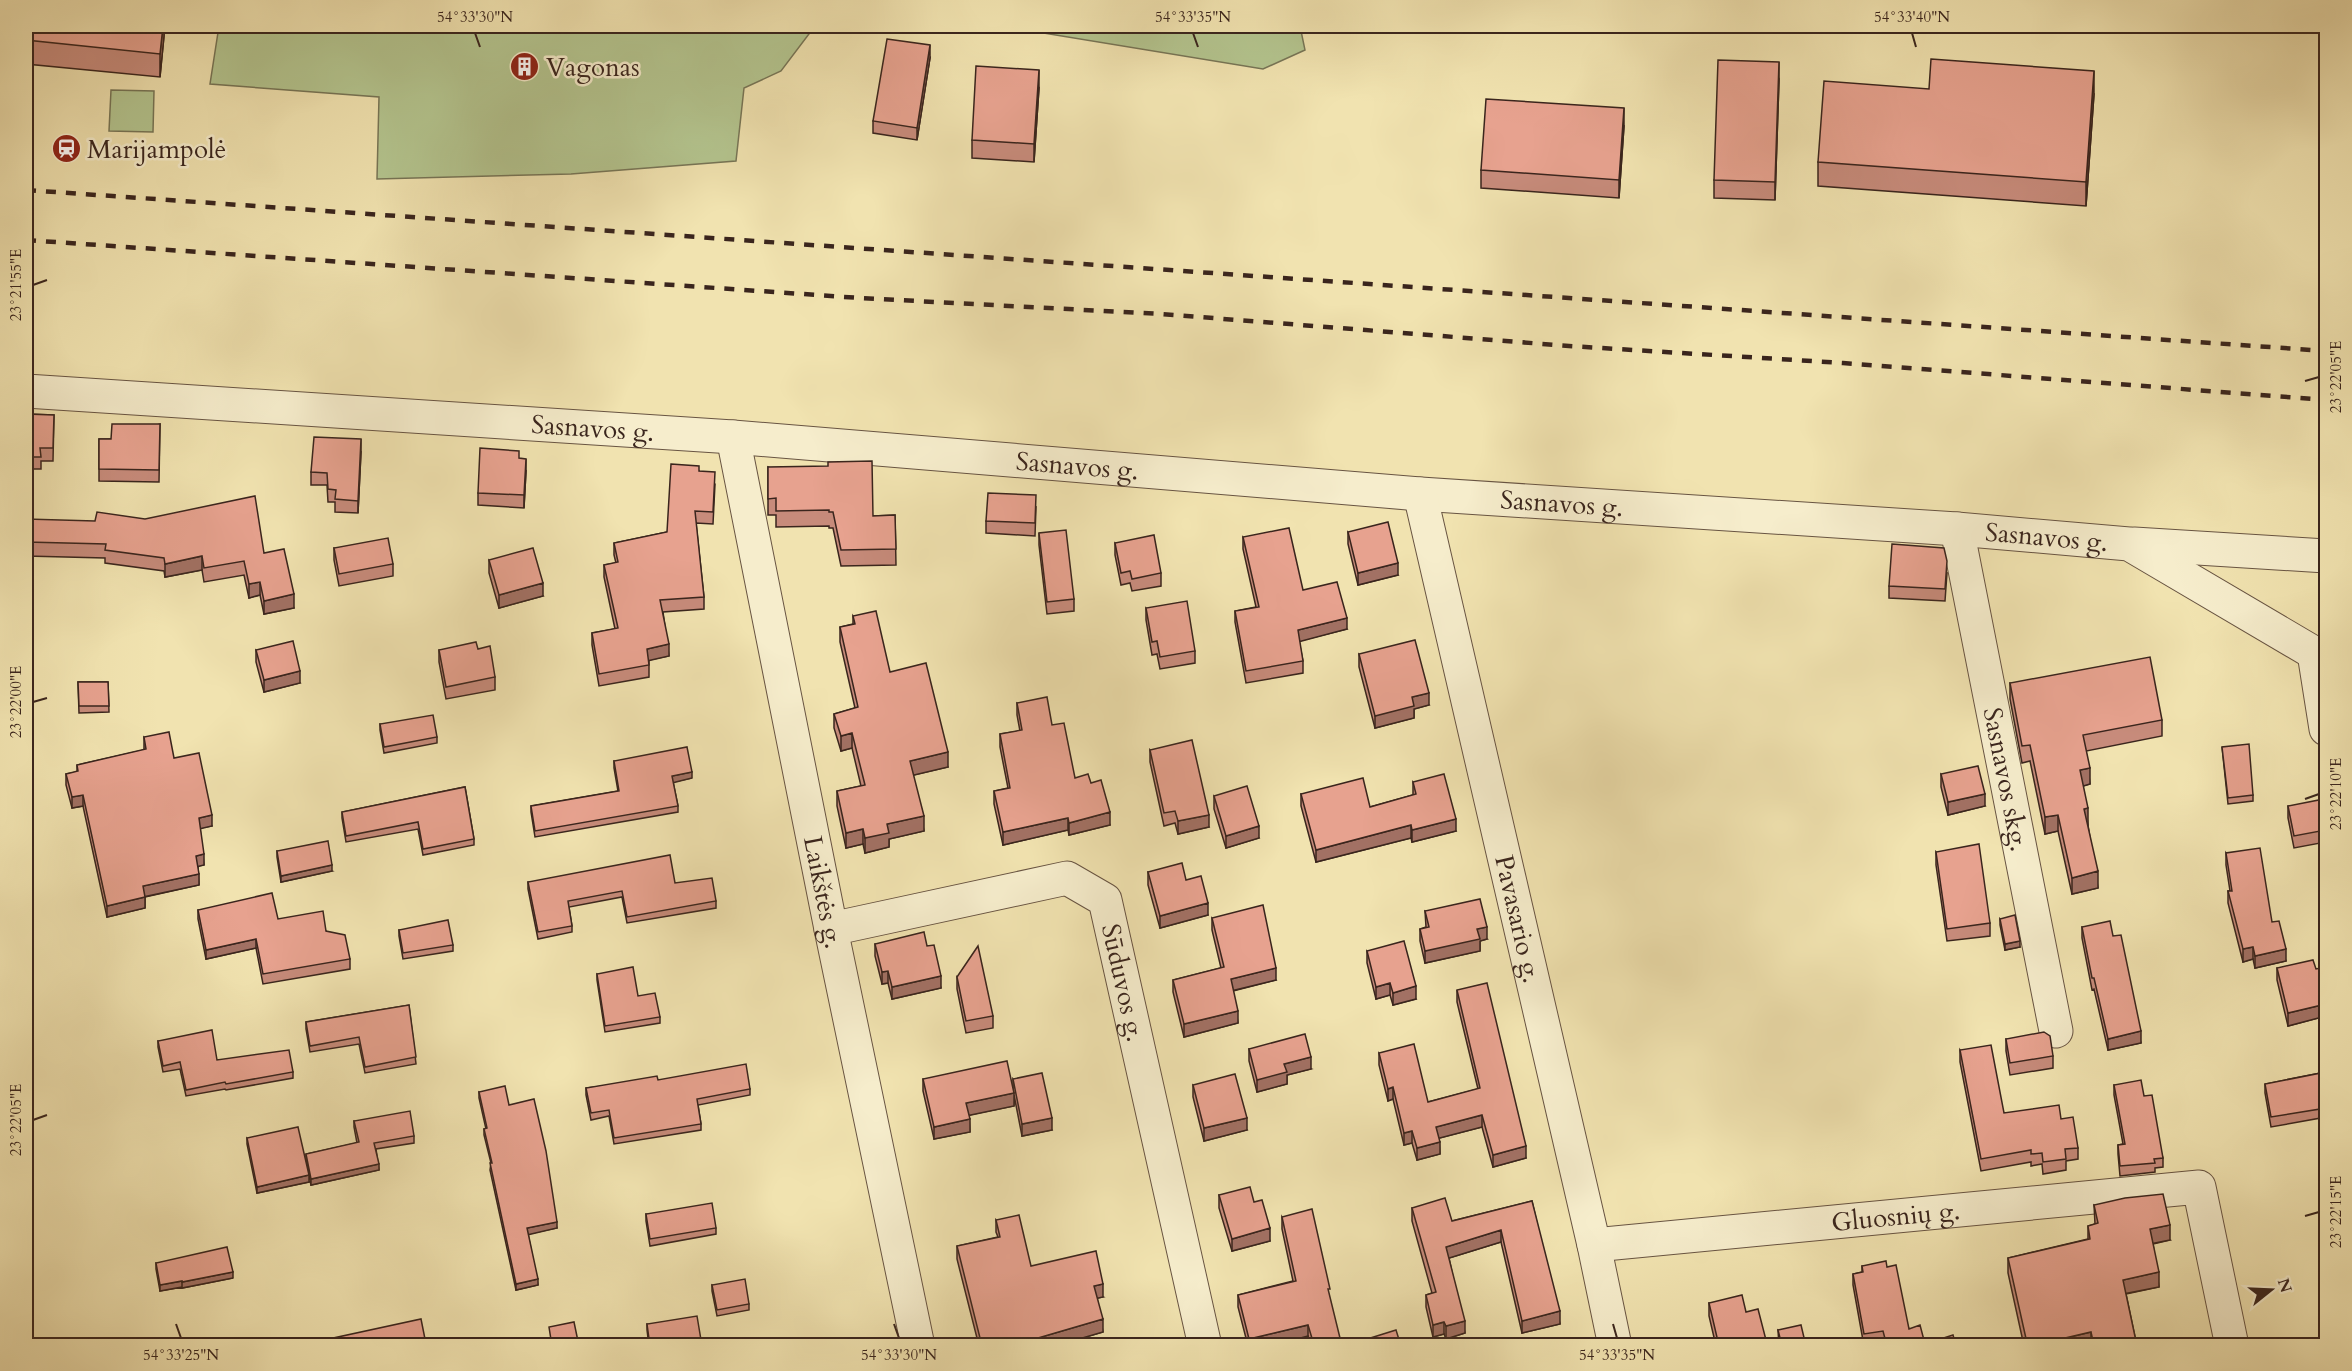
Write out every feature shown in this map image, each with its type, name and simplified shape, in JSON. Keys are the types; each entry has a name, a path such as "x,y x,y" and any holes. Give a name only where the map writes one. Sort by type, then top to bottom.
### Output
{"street":[{"name":"Sasnavos g.","path":"26,391 733,437 1420,494 2326,556"},
{"name":"Laikštės g.","path":"733,437 831,930 918,1346"},
{"name":"Pavasario g.","path":"1420,494 1594,1245 1615,1346"},
{"name":"Sasnavos skg.","path":"1957,529 2056,1031"},
{"name":"Sasnavos g.","path":"2129,544 2320,657"},
{"path":"2320,657 2326,729"},
{"name":"Sūduvos g.","path":"831,930 1067,878 1105,900 1205,1346"},
{"name":"Gluosnių g.","path":"1594,1245 2199,1187 2232,1346"}],"green space":[{"path":"219,26 815,26 781,71 744,88 736,161 571,174 377,179 379,97 210,84"},
{"path":"1001,26 1300,26 1305,50 1263,69"},
{"path":"111,90 154,91 153,132 109,131"}],"building":[{"path":"26,26 163,26 160,54 26,40"},
{"path":"887,39 930,45 917,128 873,121"},
{"path":"1931,59 2094,71 2086,182 1818,162 1824,81 1929,89"},
{"path":"1718,60 1779,62 1775,182 1714,180"},
{"path":"976,66 1039,70 1034,144 972,140"},
{"path":"1486,99 1624,108 1619,180 1481,170"},
{"path":"26,414 54,415 53,448 40,448 41,457 26,457"},
{"path":"112,424 160,424 159,470 99,469 99,439 111,439"},
{"path":"314,437 361,439 358,501 335,499 336,490 328,489 327,473 311,472"},
{"path":"480,448 519,451 519,458 526,459 524,495 478,493"},
{"path":"872,461 873,516 895,515 896,549 841,550 833,512 829,510 776,511 776,498 768,499 768,467 828,466 828,462"},
{"path":"671,464 699,466 699,471 715,472 713,512 695,511 704,597 660,600 669,644 647,649 649,665 599,674 592,633 618,628 604,565 618,562 614,543 667,532"},
{"path":"988,493 1036,495 1035,523 986,521"},
{"path":"255,496 264,553 284,549 294,594 264,601 260,582 249,584 244,561 204,568 202,556 165,564 164,558 105,550 106,544 26,542 26,519 95,521 97,512 145,519"},
{"path":"1388,522 1398,563 1358,573 1348,532"},
{"path":"1289,528 1303,590 1337,582 1347,618 1298,630 1303,661 1246,671 1235,611 1259,607 1243,537"},
{"path":"1066,530 1074,599 1047,602 1039,533"},
{"path":"1154,535 1161,573 1132,579 1130,571 1121,573 1115,543"},
{"path":"388,538 393,564 339,574 334,548"},
{"path":"1892,544 1944,548 1947,561 1945,589 1889,586"},
{"path":"533,548 543,583 499,595 489,560"},
{"path":"1187,601 1195,651 1160,657 1157,641 1152,642 1146,608"},
{"path":"876,611 890,672 926,663 948,752 910,761 924,816 887,824 889,833 865,838 863,829 846,833 837,791 865,785 852,733 841,736 834,714 858,707 840,627 855,624 853,616"},
{"path":"1415,640 1429,693 1412,697 1414,706 1375,716 1359,654"},
{"path":"293,641 300,671 264,680 256,650"},
{"path":"476,642 478,649 490,646 495,677 446,687 439,650"},
{"path":"2150,657 2162,720 2083,735 2090,768 2080,770 2088,808 2084,809 2098,871 2072,878 2058,815 2045,817 2030,745 2022,746 2010,683"},
{"path":"78,682 108,682 109,706 79,706"},
{"path":"1047,697 1052,725 1064,723 1075,778 1088,774 1091,783 1101,780 1110,812 1069,823 1068,818 1003,832 994,791 1010,788 1000,734 1022,730 1017,703"},
{"path":"433,715 437,737 384,747 380,724"},
{"path":"169,732 174,758 199,753 212,815 199,818 204,854 196,856 199,874 143,886 145,897 107,906 83,795 72,797 66,774 78,771 77,765 146,749 144,737"},
{"path":"1192,740 1209,815 1178,821 1175,811 1164,813 1150,750"},
{"path":"2249,744 2253,795 2228,798 2222,747"},
{"path":"687,747 692,772 672,776 678,806 535,831 531,806 619,791 614,761"},
{"path":"1978,766 1985,794 1948,802 1941,774"},
{"path":"1444,774 1456,819 1412,830 1411,825 1316,850 1301,794 1363,778 1370,807 1416,794 1413,782"},
{"path":"1247,786 1259,826 1226,836 1214,796"},
{"path":"465,787 474,839 423,849 418,822 346,836 342,812"},
{"path":"2324,799 2326,830 2294,836 2288,806"},
{"path":"328,841 332,865 281,876 277,851"},
{"path":"1979,844 1990,923 1947,929 1936,852"},
{"path":"2260,848 2272,922 2279,921 2286,949 2255,956 2253,947 2243,949 2228,891 2232,891 2226,853"},
{"path":"670,855 675,883 712,878 716,901 627,917 622,891 568,901 572,926 538,932 528,882"},
{"path":"1182,863 1186,880 1201,876 1208,903 1160,916 1148,872"},
{"path":"272,893 278,919 323,911 326,931 345,935 350,959 263,974 256,939 206,950 198,910"},
{"path":"1480,899 1487,927 1477,929 1480,939 1425,951 1420,929 1429,927 1425,911"},
{"path":"1263,905 1276,968 1231,979 1238,1011 1184,1024 1173,980 1224,967 1212,918"},
{"path":"2015,915 2020,941 2005,944 2000,919"},
{"path":"448,920 453,945 403,953 399,930"},
{"path":"2110,921 2113,936 2121,935 2141,1031 2108,1039 2082,927"},
{"path":"924,932 927,946 934,945 941,976 892,987 888,971 882,972 875,944"},
{"path":"1404,941 1416,986 1393,993 1390,983 1376,987 1367,951"},
{"path":"978,946 993,1016 966,1021 957,977"},
{"path":"2313,960 2316,969 2326,967 2326,1004 2288,1013 2277,968"},
{"path":"633,967 638,996 655,993 660,1017 605,1026 597,974"},
{"path":"1487,983 1526,1146 1493,1155 1482,1115 1436,1127 1440,1142 1417,1148 1412,1131 1404,1133 1393,1087 1388,1089 1379,1053 1414,1044 1428,1102 1480,1088 1457,990"},
{"path":"409,1005 416,1057 365,1067 359,1037 310,1046 306,1022"},
{"path":"212,1030 217,1060 289,1050 293,1072 186,1090 180,1062 163,1066 158,1041"},
{"path":"2044,1032 2050,1036 2053,1056 2010,1063 2006,1039"},
{"path":"1305,1034 1311,1057 1284,1064 1287,1072 1257,1080 1249,1049"},
{"path":"1991,1045 2004,1113 2059,1105 2061,1119 2073,1117 2078,1148 2065,1149 2066,1159 2043,1162 2042,1153 2031,1154 2031,1150 1981,1159 1960,1050"},
{"path":"1007,1061 1014,1093 966,1103 970,1119 934,1127 923,1079"},
{"path":"746,1064 750,1089 697,1099 701,1124 614,1138 609,1110 591,1113 586,1088 657,1076 658,1080"},
{"path":"2326,1072 2326,1108 2271,1117 2265,1084"},
{"path":"1042,1073 1052,1118 1022,1124 1013,1079"},
{"path":"1235,1074 1247,1118 1204,1128 1193,1085"},
{"path":"2141,1080 2144,1096 2152,1095 2163,1158 2154,1159 2155,1163 2120,1166 2118,1145 2125,1144 2114,1085"},
{"path":"505,1086 509,1105 534,1099 546,1151 557,1222 527,1228 538,1279 516,1284 490,1163 492,1163 484,1129 487,1128 479,1092"},
{"path":"410,1111 414,1136 374,1143 379,1164 311,1179 306,1154 359,1142 354,1121"},
{"path":"298,1127 309,1175 257,1187 247,1138"},
{"path":"1250,1187 1254,1202 1262,1200 1270,1228 1232,1239 1219,1195"},
{"path":"2163,1194 2170,1225 2150,1229 2159,1272 2123,1280 2137,1346 2094,1346 2091,1332 2048,1342 2047,1338 2027,1343 2008,1258 2090,1239 2088,1226 2098,1223 2094,1205 2125,1198"},
{"path":"1445,1198 1452,1221 1532,1201 1560,1311 1522,1321 1501,1230 1446,1247 1465,1321 1446,1326 1444,1322 1433,1325 1426,1295 1436,1292 1412,1208"},
{"path":"712,1203 716,1228 650,1239 646,1214"},
{"path":"1312,1209 1340,1338 1314,1345 1308,1325 1249,1339 1238,1295 1296,1281 1282,1217"},
{"path":"1019,1215 1031,1266 1096,1251 1103,1284 1094,1286 1103,1319 1031,1340 1032,1346 982,1346 957,1246 1000,1237 996,1220"},
{"path":"227,1247 233,1272 160,1285 156,1263"},
{"path":"1886,1261 1887,1267 1896,1265 1909,1329 1920,1325 1925,1344 1953,1335 1956,1346 1887,1346 1883,1331 1864,1334 1853,1274 1863,1272 1862,1266"},
{"path":"745,1279 749,1304 717,1310 712,1285"},
{"path":"1742,1295 1746,1312 1758,1309 1766,1340 1744,1346 1719,1346 1709,1303"},
{"path":"697,1316 701,1340 671,1346 650,1346 647,1324"},
{"path":"421,1319 426,1344 417,1346 301,1345"},
{"path":"574,1322 579,1346 552,1346 549,1327"},
{"path":"1801,1325 1806,1346 1782,1346 1778,1330"},
{"path":"1396,1330 1401,1346 1348,1345"}],"railway":[{"path":"26,190 2326,351"},
{"path":"26,240 860,298 1161,314 1569,346 1843,363 2326,400"}],"place":[{"name":"Vagonas","path":"525,67"},
{"name":"Marijampolė","path":"66,149"}]}
